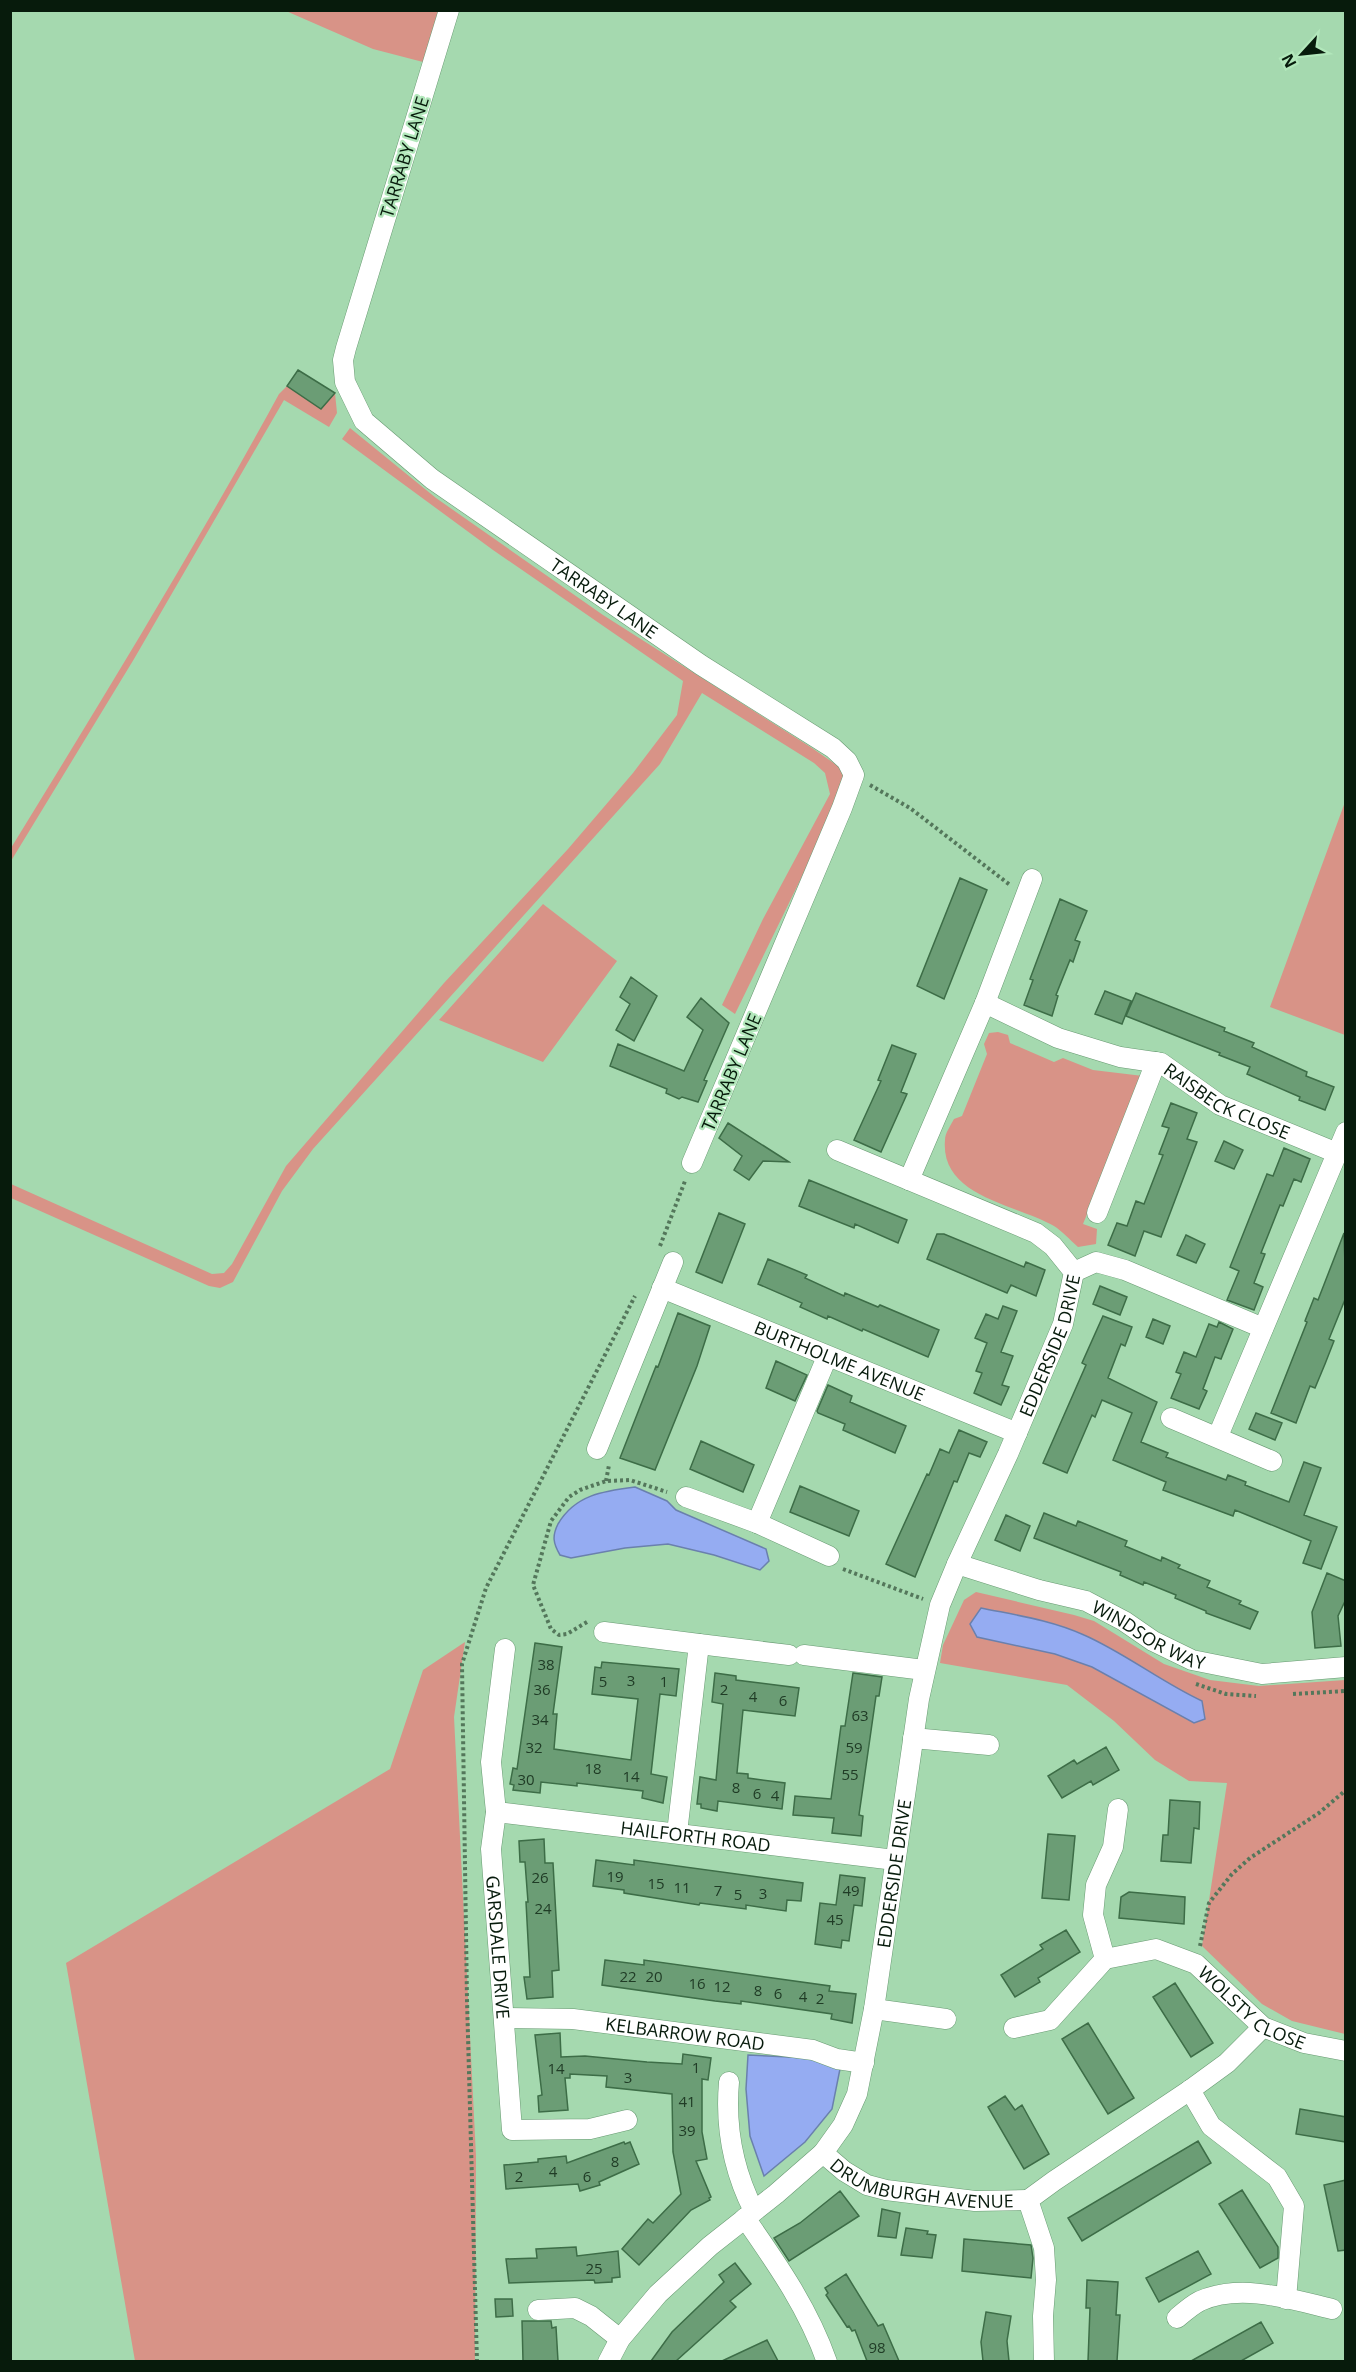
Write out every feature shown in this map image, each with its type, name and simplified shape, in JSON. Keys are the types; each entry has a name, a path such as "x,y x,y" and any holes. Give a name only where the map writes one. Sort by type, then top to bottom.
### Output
{"street":[{"name":"TARRABY LANE","path":"449,10 343,360 345,382 356,407 364,421 432,479 701,665 833,748 847,761 854,775 692,1163"},
{"path":"909,1180 985,1003 1032,879"},
{"name":"RAISBECK CLOSE","path":"985,1003 1058,1038 1120,1057 1161,1063 1220,1105 1337,1153"},
{"path":"1097,1213 1156,1062"},
{"path":"1218,1436 1346,1132"},
{"name":"EDDERSIDE DRIVE","path":"608,2361 620,2339 658,2294 710,2246 823,2153 843,2125 857,2094 873,2009 924,1670 940,1605 1063,1324 1074,1272 1053,1246 1036,1233 837,1150"},
{"path":"597,1449 662,1288 665,1258"},
{"path":"1074,1272 1096,1262 1125,1270 1263,1328"},
{"name":"BURTHOLME AVENUE","path":"662,1288 1017,1433"},
{"path":"757,1523 827,1357"},
{"path":"1171,1418 1218,1436 1272,1461"},
{"path":"679,1495 757,1523 829,1556"},
{"name":"WINDSOR WAY","path":"957,1564 1039,1590 1086,1601 1124,1621 1154,1641 1192,1660 1262,1674 1346,1667"},
{"path":"599,1626 699,1644 924,1670"},
{"path":"677,1833 699,1644"},
{"name":"GARSDALE DRIVE","path":"505,1649 491,1762 496,1812 491,1849 512,2130 590,2129 627,2120"},
{"path":"913,1738 989,1745"},
{"path":"1014,2028 1050,2020 1105,1959 1093,1915 1096,1885 1113,1847 1118,1809"},
{"name":"HAILFORTH ROAD","path":"496,1812 895,1860"},
{"name":"WOLSTY CLOSE","path":"1105,1959 1156,1949 1196,1964 1263,2027 1304,2043 1346,2051"},
{"path":"873,2009 946,2019"},
{"name":"KELBARROW ROAD","path":"504,2018 573,2019 813,2050 837,2059 864,2063"},
{"name":"DRUMBURGH AVENUE","path":"823,2153 844,2171 886,2190 975,2201 1028,2200 1227,2063 1263,2027"},
{"path":"729,2082 727,2115 734,2160 750,2214 815,2328 827,2361"},
{"path":"1190,2090 1211,2126 1277,2177 1294,2206 1286,2299"},
{"name":"DRUMBURGH AVENUE","path":"1028,2200 1044,2248 1046,2280 1043,2316 1044,2361"},
{"path":"1177,2318 1199,2302 1221,2296 1264,2294 1332,2309"},
{"path":"538,2310 575,2308 591,2316 620,2339"}],"path":[{"path":"854,775 910,808 1025,897"},
{"path":"665,1258 692,1163"},
{"path":"477,2361 466,2000 462,1664 486,1588 640,1286"},
{"path":"599,1626 559,1635 551,1629 533,1586 551,1521 569,1497 593,1485 610,1480 630,1480 679,1495"},
{"path":"1196,1964 1209,1903 1232,1874 1250,1858 1312,1818 1346,1790"}],"shaded area":[{"path":"286,11 441,11 423,62 373,49"},
{"path":"287,386 321,409 335,393 337,413 329,427 284,400 134,659 11,861 11,848 182,566 279,394"},
{"path":"350,428 436,498 603,615 812,748 838,766 846,780 843,792 735,1014 722,1005 763,919 830,794 825,773 814,763 702,693 660,764 313,1149 282,1191 233,1282 220,1288 209,1286 11,1198 11,1184 212,1274 224,1273 232,1264 286,1166 444,983 568,849 633,773 677,715 683,681 493,550 342,439"},
{"path":"1345,802 1345,1035 1270,1007"},
{"path":"543,904 617,961 543,1062 439,1020"},
{"path":"998,1032 1008,1035 1010,1043 1054,1062 1063,1058 1093,1070 1143,1076 1083,1224 1097,1229 1096,1244 1078,1247 1054,1226 983,1196 967,1186 955,1174 947,1159 945,1140 947,1132 954,1119 962,1116 987,1054 984,1044 989,1033"},
{"path":"976,1592 1094,1621 1164,1664 1210,1680 1259,1686 1345,1680 1345,2034 1292,2021 1262,2004 1202,1946 1227,1783 1189,1781 1155,1760 1114,1721 1067,1685 940,1663 943,1645 964,1600"},
{"path":"465,1642 454,1717 476,2156 475,2361 135,2361 66,1963 390,1769 423,1670"}],"water":[{"path":"635,1487 667,1501 676,1510 766,1549 769,1561 760,1570 714,1555 668,1544 625,1548 571,1558 560,1555 554,1536 565,1514 591,1496"},
{"path":"981,1608 1059,1625 1099,1642 1202,1701 1205,1719 1194,1723 1092,1667 1055,1654 977,1637 970,1624"},
{"path":"748,2055 810,2058 840,2069 832,2109 805,2142 764,2176 750,2136 746,2089"}],"building":[{"path":"298,370 335,393 321,409 287,386"},
{"path":"960,878 987,890 944,999 917,986"},
{"path":"1060,899 1087,911 1075,940 1080,942 1073,962 1070,960 1056,995 1058,996 1052,1016 1024,1005 1033,980 1030,979"},
{"path":"631,977 657,996 634,1041 616,1030 630,1004 620,997"},
{"path":"1105,991 1131,1001 1122,1024 1095,1014"},
{"path":"1136,993 1225,1028 1224,1031 1254,1043 1252,1047 1307,1072 1306,1076 1334,1087 1325,1110 1299,1100 1300,1097 1247,1074 1250,1067 1126,1016"},
{"path":"701,998 729,1023 704,1080 707,1081 698,1102 682,1097 679,1099 666,1093 667,1089 610,1066 618,1044 684,1071 703,1030 687,1017"},
{"path":"892,1045 916,1054 901,1092 907,1094 881,1152 854,1140 881,1081 878,1080"},
{"path":"1171,1103 1197,1113 1187,1139 1197,1142 1161,1237 1144,1231 1135,1256 1108,1245 1117,1223 1127,1226 1136,1201 1144,1204 1163,1155 1159,1154 1169,1128 1162,1126"},
{"path":"728,1123 789,1162 763,1161 749,1180 734,1170 742,1156 719,1138"},
{"path":"1224,1141 1243,1150 1234,1169 1215,1161"},
{"path":"1284,1148 1310,1159 1301,1182 1294,1179 1283,1206 1280,1205 1261,1253 1265,1254 1254,1283 1263,1287 1254,1310 1227,1300 1239,1271 1230,1267 1267,1174 1273,1176"},
{"path":"809,1180 907,1220 898,1243 855,1224 854,1228 799,1206"},
{"path":"719,1213 745,1224 722,1283 696,1272"},
{"path":"1344,1233 1346,1297 1329,1339 1334,1341 1325,1364 1315,1388 1310,1386 1296,1423 1271,1413 1307,1322 1305,1321 1314,1298 1318,1300"},
{"path":"937,1234 944,1234 1024,1267 1026,1262 1045,1270 1036,1296 1011,1285 1007,1293 927,1259"},
{"path":"1186,1235 1205,1244 1196,1263 1177,1255"},
{"path":"768,1259 807,1275 805,1278 844,1296 845,1293 878,1307 880,1305 939,1330 928,1357 863,1329 862,1331 828,1316 827,1319 800,1307 802,1303 758,1284"},
{"path":"1100,1286 1127,1297 1120,1315 1093,1304"},
{"path":"1003,1306 1017,1311 1001,1352 1013,1356 1002,1385 1009,1387 1001,1405 974,1393 982,1373 976,1371 987,1343 975,1338 986,1314 998,1319"},
{"path":"678,1313 710,1326 697,1366 655,1470 620,1458"},
{"path":"1103,1316 1132,1327 1125,1346 1121,1344 1108,1378 1157,1402 1141,1442 1168,1453 1166,1457 1226,1480 1228,1475 1246,1482 1245,1485 1289,1502 1304,1462 1321,1468 1304,1515 1337,1527 1321,1569 1303,1563 1311,1541 1235,1510 1233,1516 1163,1490 1166,1482 1113,1460 1132,1413 1102,1400 1095,1417 1092,1415 1067,1473 1043,1463 1086,1365 1082,1363"},
{"path":"1153,1319 1170,1326 1163,1344 1146,1337"},
{"path":"1219,1322 1233,1329 1221,1359 1215,1357 1203,1389 1207,1391 1199,1409 1171,1398 1181,1374 1176,1372 1184,1352 1196,1357 1209,1324 1217,1327"},
{"path":"776,1361 807,1375 795,1401 766,1388"},
{"path":"828,1385 852,1396 850,1402 906,1426 895,1453 843,1430 845,1424 818,1413"},
{"path":"1256,1413 1282,1423 1275,1440 1249,1429"},
{"path":"959,1430 987,1442 980,1457 969,1453 957,1482 954,1481 915,1577 886,1564 940,1449 949,1453"},
{"path":"701,1441 754,1465 743,1492 690,1469"},
{"path":"800,1486 859,1511 849,1536 790,1512"},
{"path":"1044,1513 1076,1526 1078,1521 1127,1541 1125,1546 1161,1561 1162,1557 1180,1565 1178,1568 1210,1581 1207,1587 1241,1601 1239,1604 1258,1612 1250,1629 1206,1613 1206,1611 1175,1598 1176,1595 1144,1582 1143,1585 1120,1575 1121,1572 1034,1538"},
{"path":"1006,1515 1030,1526 1020,1551 995,1540"},
{"path":"1327,1573 1346,1581 1346,1599 1338,1616 1341,1646 1315,1648 1312,1612"},
{"path":"535,1643 562,1647 553,1714 557,1714 554,1749 631,1760 638,1699 592,1694 595,1667 601,1668 602,1662 679,1669 676,1696 660,1694 651,1774 667,1777 663,1803 642,1798 643,1791 577,1783 577,1786 541,1782 540,1793 513,1790 514,1785 510,1784 513,1768 517,1769"},
{"path":"715,1673 736,1676 736,1680 799,1688 795,1716 743,1710 737,1773 748,1774 748,1778 785,1783 782,1809 718,1801 717,1811 701,1808 701,1804 697,1804 700,1777 716,1780 723,1704 712,1702"},
{"path":"853,1673 882,1677 879,1696 876,1696 859,1815 863,1816 861,1836 832,1833 834,1818 793,1815 795,1796 831,1799 841,1726 845,1726"},
{"path":"1106,1747 1119,1770 1093,1785 1091,1781 1062,1798 1048,1776 1074,1760 1077,1764"},
{"path":"1170,1800 1200,1802 1199,1829 1194,1828 1191,1863 1161,1861 1163,1835 1168,1835"},
{"path":"1048,1834 1075,1836 1069,1900 1042,1898"},
{"path":"544,1839 545,1863 553,1863 559,1970 552,1971 553,1997 527,1999 524,1977 530,1977 526,1902 528,1902 525,1862 520,1862 519,1841"},
{"path":"596,1860 634,1865 634,1860 803,1883 801,1901 787,1900 786,1911 746,1905 746,1909 700,1903 699,1905 624,1893 624,1890 593,1886"},
{"path":"840,1875 865,1878 862,1906 854,1905 849,1941 842,1940 841,1948 815,1944 820,1903 836,1905"},
{"path":"1129,1892 1185,1897 1184,1924 1119,1918 1121,1897"},
{"path":"1066,1930 1080,1952 1038,1978 1040,1982 1015,1997 1001,1975 1043,1949 1040,1945"},
{"path":"605,1960 644,1965 644,1960 830,1986 829,1991 856,1994 852,2023 831,2019 832,2014 602,1985"},
{"path":"1175,1983 1213,2043 1191,2057 1153,1997"},
{"path":"1088,2023 1134,2098 1108,2114 1062,2039"},
{"path":"560,2033 561,2057 585,2056 682,2064 683,2054 711,2058 708,2080 702,2079 702,2132 707,2159 696,2161 711,2197 710,2200 691,2210 639,2265 622,2249 648,2219 653,2223 681,2194 673,2152 672,2094 606,2087 607,2076 570,2074 570,2078 565,2078 568,2110 539,2112 538,2096 542,2095 535,2035"},
{"path":"1005,2096 1015,2110 1022,2105 1049,2154 1024,2169 988,2107"},
{"path":"1300,2109 1346,2117 1346,2142 1296,2134"},
{"path":"1198,2141 1211,2163 1082,2241 1068,2218"},
{"path":"624,2142 625,2144 630,2142 639,2164 599,2182 600,2185 580,2191 578,2184 506,2189 504,2165 538,2162 538,2159 566,2156 567,2163"},
{"path":"1346,2180 1346,2250 1338,2251 1324,2185"},
{"path":"1242,2190 1278,2247 1278,2258 1260,2268 1219,2204"},
{"path":"840,2191 859,2216 789,2261 774,2238 800,2223"},
{"path":"882,2209 900,2213 896,2238 878,2236"},
{"path":"906,2228 928,2231 927,2234 936,2235 932,2258 901,2255"},
{"path":"964,2239 1031,2245 1033,2258 1031,2278 962,2271"},
{"path":"576,2247 577,2256 618,2251 620,2277 612,2278 612,2282 595,2283 594,2280 509,2283 506,2259 537,2258 536,2249"},
{"path":"1198,2251 1211,2274 1159,2302 1146,2278"},
{"path":"735,2263 751,2284 730,2301 736,2307 676,2361 651,2361 672,2332 724,2282 719,2275"},
{"path":"846,2274 878,2326 883,2324 899,2361 867,2361 855,2330 852,2331 849,2326 847,2327 826,2295 828,2293 825,2288"},
{"path":"1087,2280 1118,2282 1116,2315 1120,2315 1117,2361 1088,2361 1090,2308 1086,2308"},
{"path":"495,2299 512,2299 513,2316 496,2317"},
{"path":"986,2312 1011,2316 1007,2341 1009,2361 983,2361 981,2342"},
{"path":"522,2321 551,2321 552,2328 556,2327 558,2361 523,2361"},
{"path":"1261,2322 1273,2343 1241,2361 1191,2361"},
{"path":"767,2340 778,2361 722,2361"}]}
